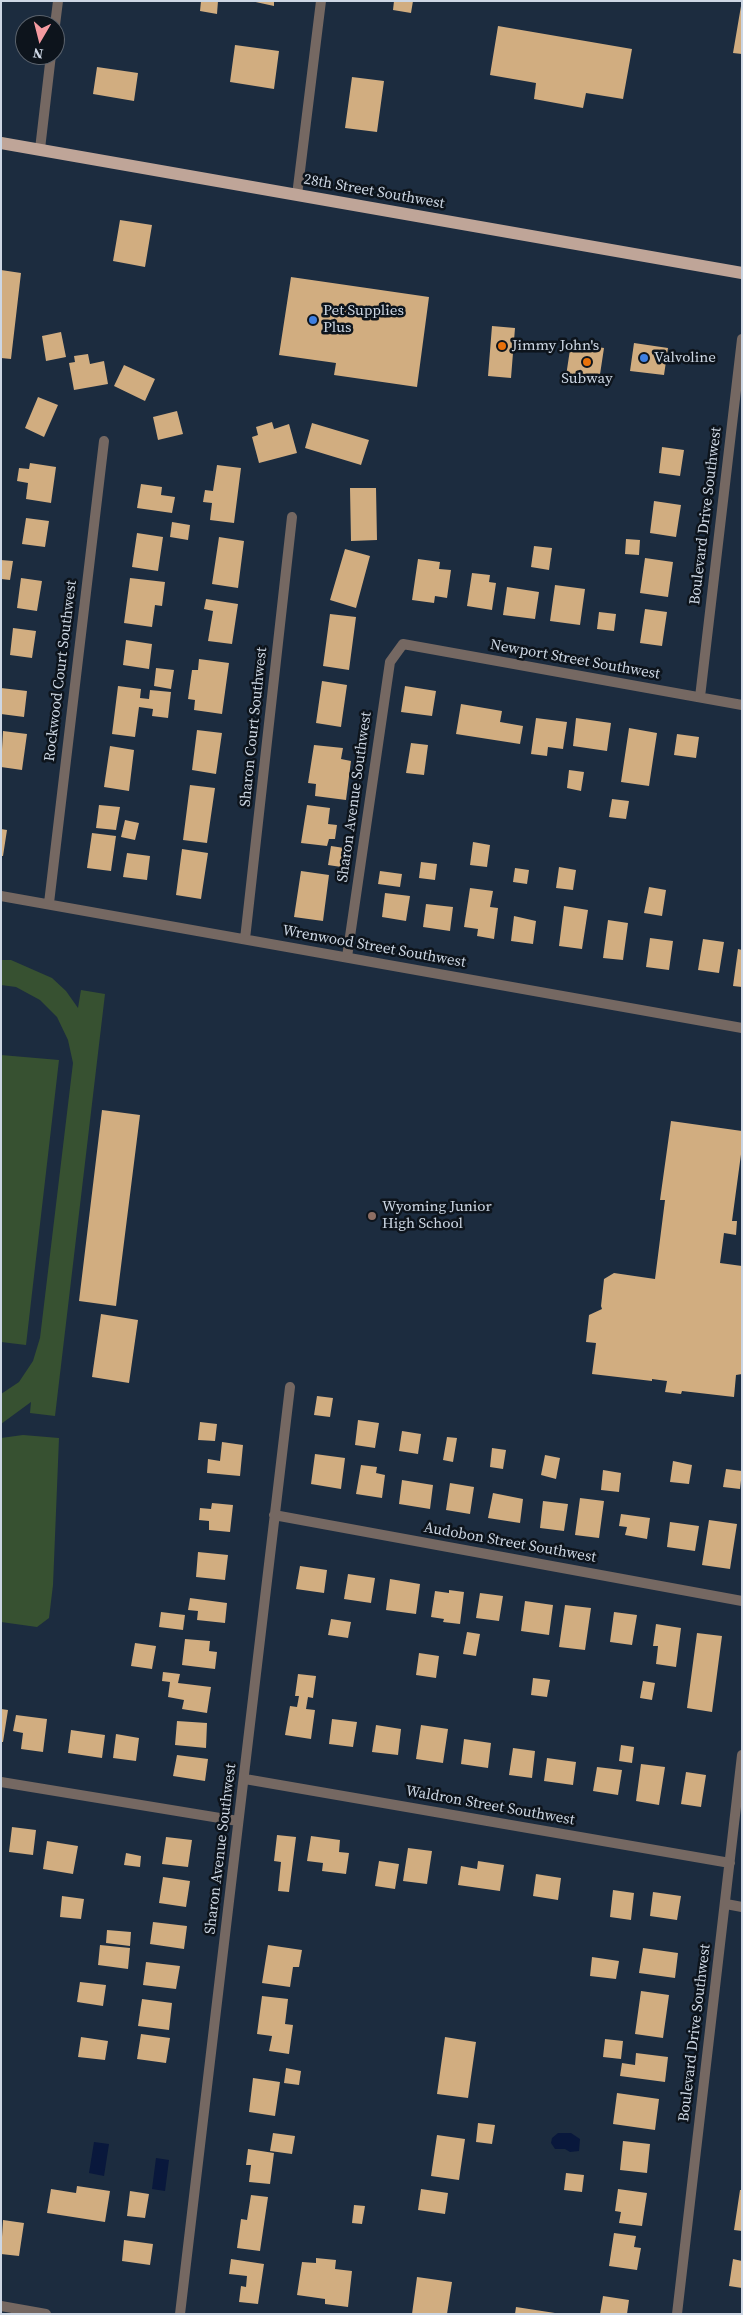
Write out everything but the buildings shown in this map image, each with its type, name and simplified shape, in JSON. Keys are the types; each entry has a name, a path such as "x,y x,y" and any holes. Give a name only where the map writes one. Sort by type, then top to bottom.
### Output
{"main road":[{"name":"28th Street Southwest","path":"1,143 742,273"}],"street":[{"path":"56,15 58,1"},
{"path":"297,195 321,1"},
{"path":"40,149 50,65"},
{"name":"Boulevard Drive Southwest","path":"700,697 742,339"},
{"name":"Rockwood Court Southwest","path":"49,903 104,441"},
{"name":"Sharon Court Southwest","path":"245,939 292,517"},
{"name":"Newport Street Southwest","path":"403,644 742,705"},
{"name":"Sharon Avenue Southwest","path":"347,957 390,662 403,644"},
{"name":"Wrenwood Street Southwest","path":"1,896 49,903 742,1028"},
{"name":"Sharon Avenue Southwest","path":"180,2314 238,1821 245,1779 290,1387"},
{"name":"Audobon Street Southwest","path":"274,1515 742,1601"},
{"name":"Boulevard Drive Southwest","path":"677,2314 742,1755"},
{"name":"Waldron Street Southwest","path":"245,1779 730,1863"},
{"path":"1,1782 238,1821"},
{"path":"726,1904 742,1907"},
{"path":"1,2306 46,2314"}],"green space":[{"path":"1,960 11,960 52,978 66,991 78,1008 81,990 105,994 55,1416 30,1413 31,1402 1,1424 1,1394 19,1382 33,1361 40,1338 73,1063 68,1040 57,1017 40,1000 16,987 1,985"},
{"path":"1,1055 59,1060 26,1345 1,1342"},
{"path":"23,1435 59,1438 53,1585 49,1618 37,1627 1,1622 1,1438"}],"water":[{"path":"558,2133 571,2133 580,2139 579,2151 570,2152 565,2149 555,2149 551,2143 552,2138"},
{"path":"94,2142 109,2144 104,2176 89,2173"},
{"path":"156,2158 169,2160 165,2191 152,2189"}],"place":[{"name":"Pet Supplies Plus","path":"313,320"},
{"name":"Jimmy John's","path":"502,346"},
{"name":"Valvoline","path":"644,358"},
{"name":"Subway","path":"587,362"},
{"name":"Wyoming Junior High School","path":"372,1216"}]}
